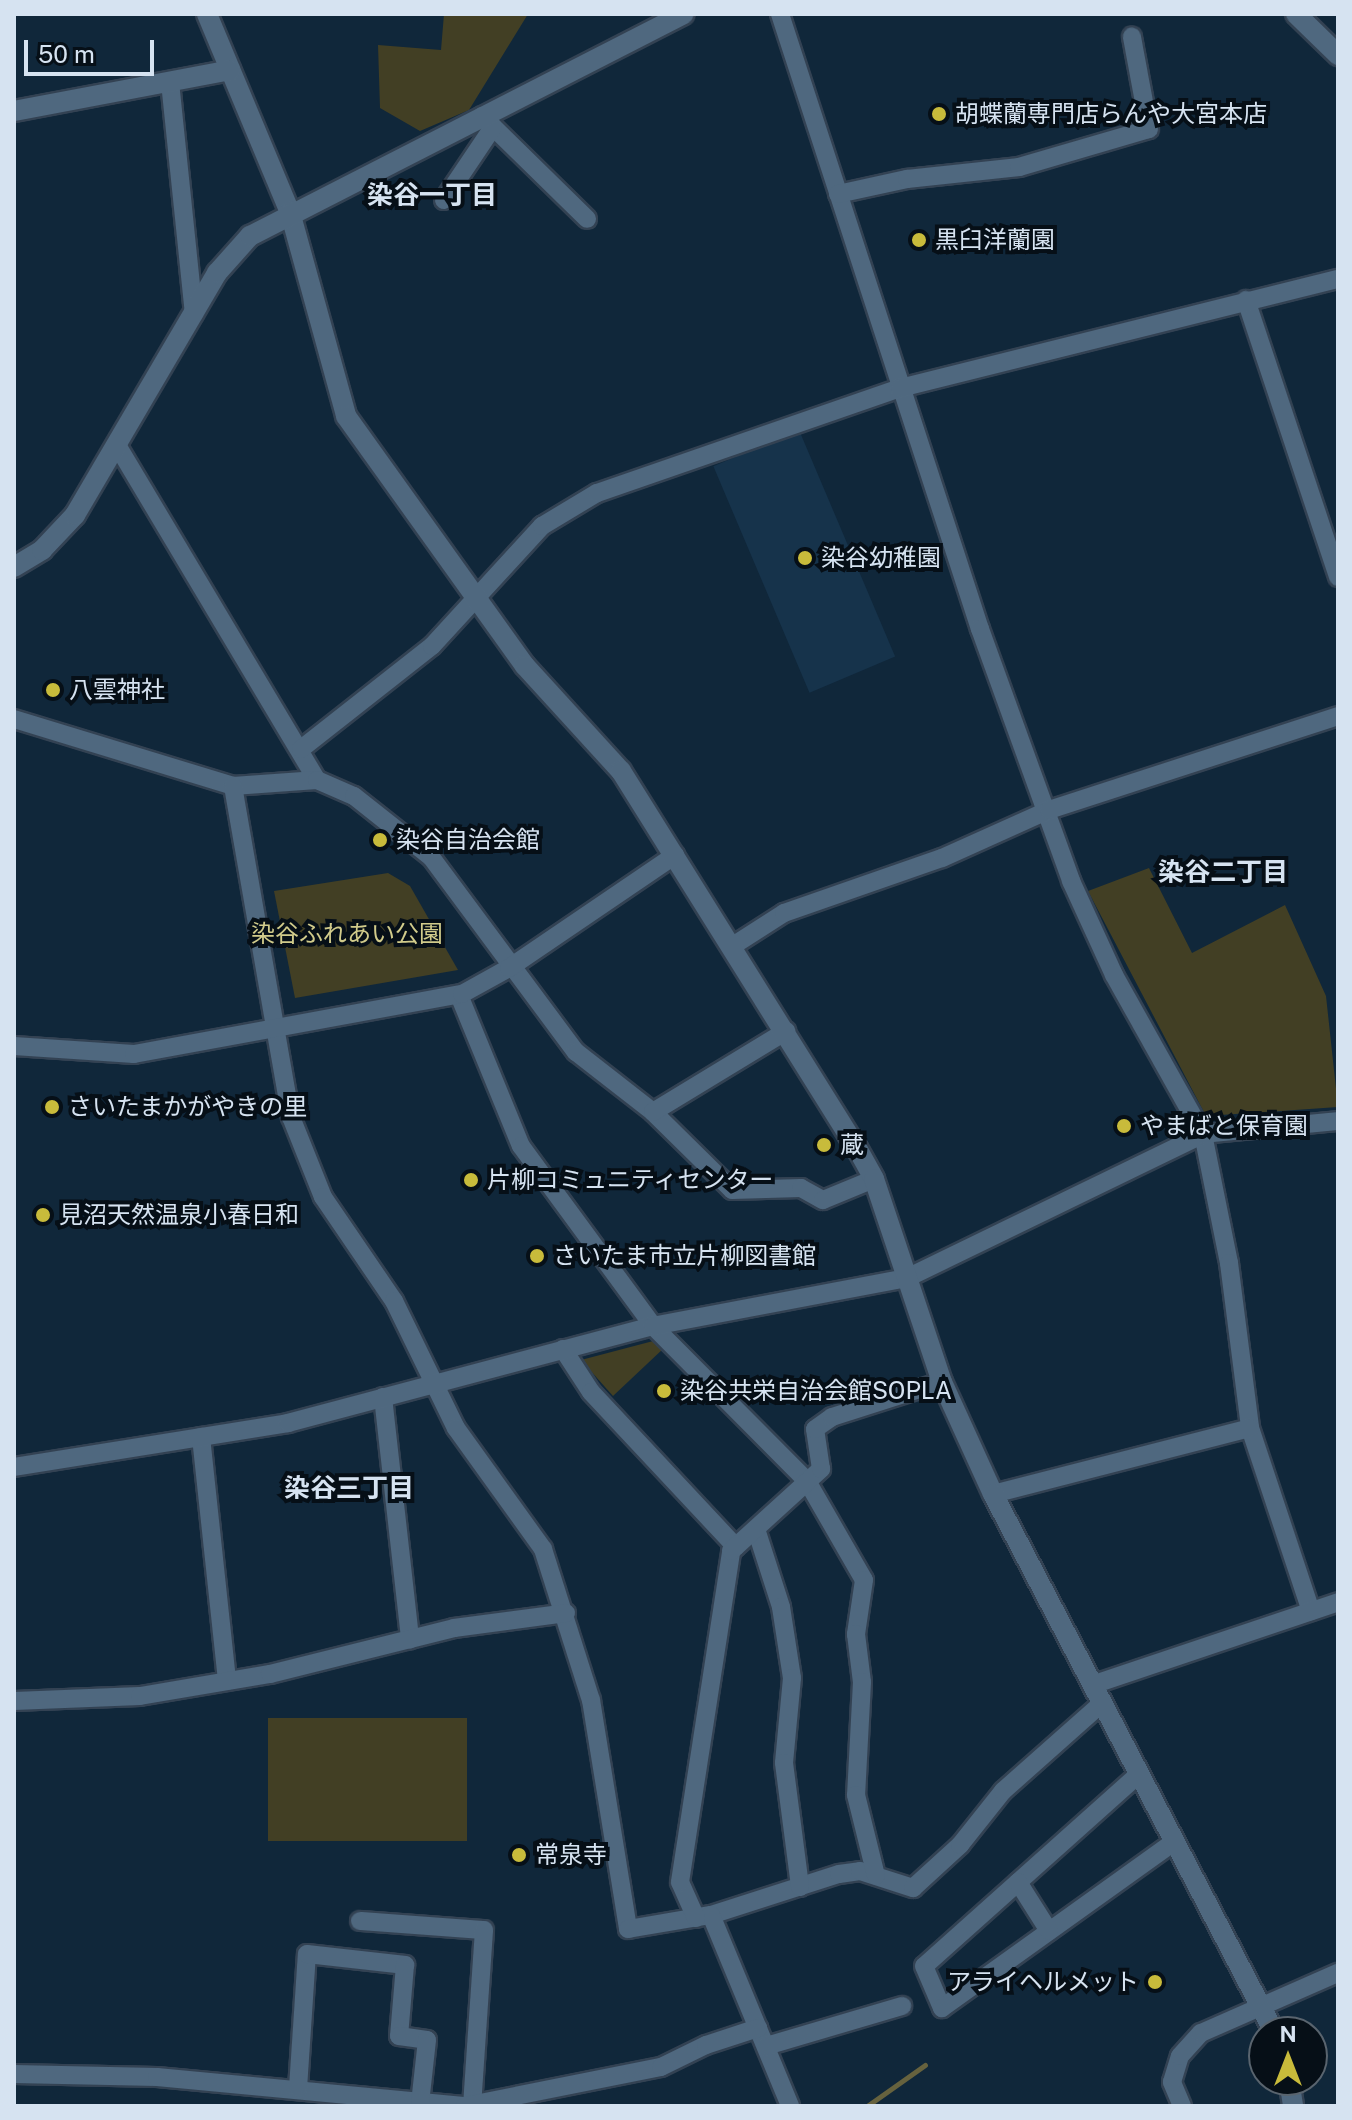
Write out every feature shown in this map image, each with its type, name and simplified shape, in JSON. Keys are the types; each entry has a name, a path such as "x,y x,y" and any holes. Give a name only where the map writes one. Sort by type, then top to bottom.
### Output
{"street":[{"path":"207,14 290,212 346,416 525,666 621,771 786,1031 874,1179 942,1382 993,1494 1266,2016"},
{"path":"14,567 42,550 75,515 232,253 290,212 488,122 684,14"},
{"path":"780,14 980,629 1049,810 1071,881 1102,949 1203,1134 1229,1263 1250,1428 1311,1611"},
{"path":"1296,14 1338,55"},
{"path":"838,194 907,179 1019,167 1149,129 1132,37"},
{"path":"14,111 230,70"},
{"path":"170,82 194,314"},
{"path":"444,200 488,122"},
{"path":"488,122 587,219"},
{"path":"301,749 432,646 542,526 597,493 900,388 1338,279"},
{"path":"1246,300 1338,577"},
{"path":"117,445 317,780"},
{"path":"731,947 784,913 942,858 1049,810 1338,716"},
{"path":"14,719 233,786 317,780 354,796 431,857 509,968 576,1052 653,1112 732,1190 801,1188 823,1200 874,1179"},
{"path":"233,786 278,1025 291,1117 323,1197 394,1301 456,1428 543,1549 566,1613 601,1751 628,1929 703,1916 849,1873 876,1876 913,1888 960,1845 1003,1791 1097,1694 1338,1602"},
{"path":"14,1046 134,1054 278,1025 459,995 509,968 675,855"},
{"path":"459,995 521,1146 653,1326 807,1481 864,1580 856,1634 862,1682 856,1795 876,1876"},
{"path":"653,1112 786,1031"},
{"path":"14,1467 288,1423 653,1326 907,1278 1203,1134 1338,1121"},
{"path":"563,1349 591,1392 736,1547"},
{"path":"790,2106 758,2028 703,1916 680,1882 713,1656 736,1547 821,1469 815,1429 832,1417 942,1382"},
{"path":"383,1397 410,1639"},
{"path":"993,1494 1250,1428"},
{"path":"201,1437 227,1681"},
{"path":"756,1529 781,1607 792,1678 784,1763 800,1887"},
{"path":"14,1701 140,1696 227,1681 410,1639 566,1613"},
{"path":"1139,1774 924,1966 942,2008 1175,1841"},
{"path":"1018,1882 1049,1931"},
{"path":"360,1921 484,1930 468,2105"},
{"path":"298,2088 307,1954 405,1965 399,2036 427,2040 420,2103"},
{"path":"1182,2106 1172,2082 1180,2056 1201,2033 1338,1973"},
{"path":"766,2046 902,2006"},
{"path":"14,2074 89,2074 298,2088 420,2103 468,2105 646,2071 758,2028"}],"shaded area":[{"name":"染谷幼稚園","path":"799,430 895,656 810,693 713,466"}],"green space":[{"path":"444,14 528,14 469,110 420,131 380,108 378,45 441,50"},
{"path":"1149,868 1192,953 1285,905 1326,996 1338,1107 1206,1116 1088,891"},
{"name":"染谷ふれあい公園","path":"388,873 410,886 458,970 295,998 274,891"},
{"path":"657,1340 664,1348 613,1396 581,1360"},
{"path":"268,1718 467,1718 467,1841 268,1841"}],"waterway":[{"path":"867,2106 925,2065"}],"place":[{"name":"胡蝶蘭専門店らんや大宮本店","path":"939,114"},
{"name":"黒臼洋蘭園","path":"919,240"},
{"name":"染谷幼稚園","path":"805,558"},
{"name":"八雲神社","path":"53,690"},
{"name":"染谷自治会館","path":"380,840"},
{"name":"さいたまかがやきの里","path":"52,1107"},
{"name":"やまばと保育園","path":"1124,1126"},
{"name":"蔵","path":"824,1145"},
{"name":"片柳コミュニティセンター","path":"471,1180"},
{"name":"見沼天然温泉小春日和","path":"43,1215"},
{"name":"さいたま市立片柳図書館","path":"537,1256"},
{"name":"染谷共栄自治会館SOPLA","path":"664,1391"},
{"name":"常泉寺","path":"519,1855"},
{"name":"アライヘルメット","path":"1155,1982"}],"district":[{"name":"染谷一丁目","path":"432,195"},
{"name":"染谷二丁目","path":"1223,872"},
{"name":"染谷三丁目","path":"349,1488"}]}
